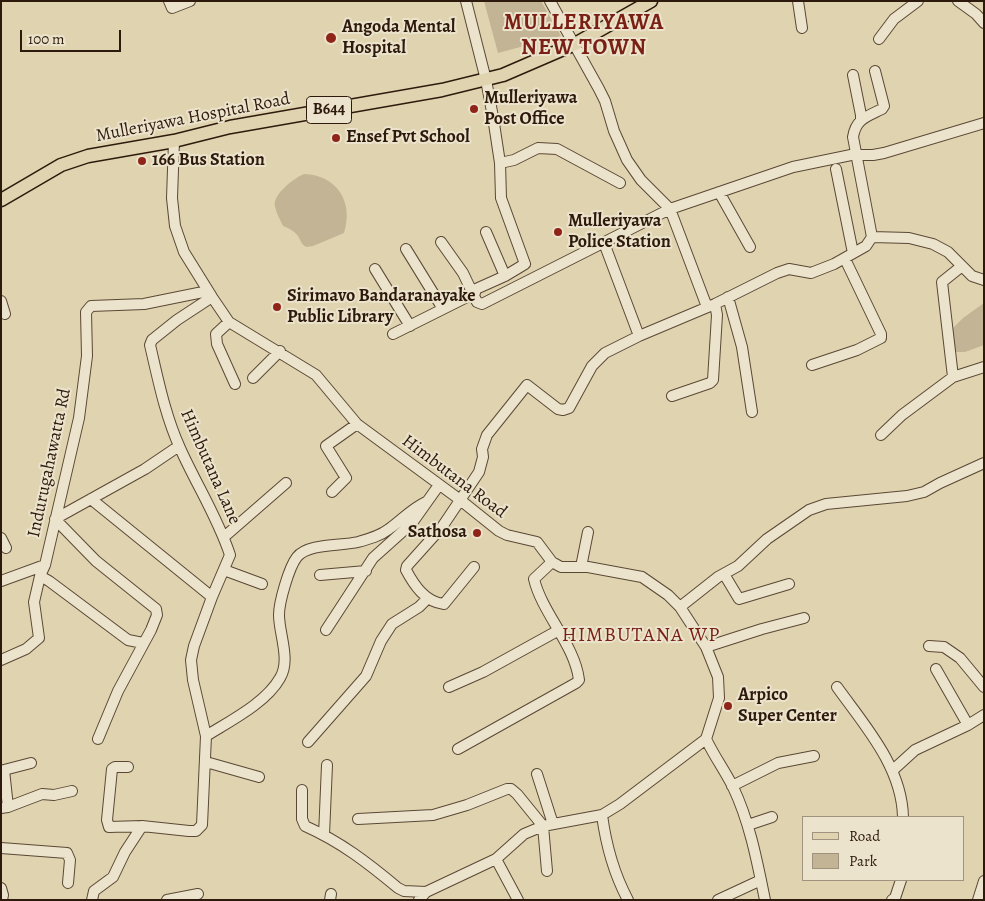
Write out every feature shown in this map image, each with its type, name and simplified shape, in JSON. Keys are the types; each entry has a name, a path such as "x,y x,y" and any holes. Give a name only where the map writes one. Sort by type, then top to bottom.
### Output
{"main road":[{"name":"Mulleriyawa Hospital Road","path":"1,200 61,165 88,156 174,141 230,127 442,90 504,75 575,44 642,4"}],"street":[{"path":"169,1 172,8 190,1"},
{"path":"393,334 525,264 501,198 500,163 486,80 466,1"},
{"path":"550,1 605,101 614,131 627,160 641,180 670,209 716,314 713,380 710,383 672,396"},
{"path":"798,1 802,28"},
{"path":"878,39 894,19 918,1"},
{"path":"958,1 976,14 984,23"},
{"path":"860,120 882,109 884,106 875,71"},
{"path":"474,568 444,604 437,604 428,598 414,585 406,570 442,527 478,472 483,457 482,449 487,436 527,385 558,409 564,410 568,408 592,366 605,353 776,273 789,270 811,273 866,246 872,237 853,138 861,115 853,75"},
{"path":"441,242 463,273 474,292 477,302 482,304 670,209 793,167 856,155 884,153 984,123"},
{"name":"Himbutana Road","path":"174,141 172,198 175,226 184,252 230,322 280,351 316,375 357,424 459,499 498,531 537,542 552,562"},
{"path":"500,163 514,160 538,148 557,149 620,183"},
{"path":"812,365 857,350 881,338 849,256 836,169"},
{"path":"719,192 750,247"},
{"path":"486,232 505,276"},
{"path":"872,237 910,238 933,244 948,252 972,276 984,280"},
{"path":"604,242 639,336"},
{"path":"406,249 443,309"},
{"path":"953,378 942,282 962,266"},
{"path":"375,269 410,326"},
{"name":"Himbutana Lane","path":"142,826 189,831 199,829 202,825 206,736 193,680 191,660 194,646 212,597 230,556 224,537 179,446 161,394 150,344 152,340 210,294"},
{"name":"Indurugahawatta Rd","path":"1,660 26,649 40,638 34,602 40,576 45,565 79,418 86,356 86,312 91,306 144,304 210,294"},
{"path":"728,297 742,347 752,412"},
{"path":"1,301 5,314"},
{"path":"230,322 216,334 217,344 236,384"},
{"path":"253,378 280,351"},
{"path":"881,435 922,399 953,378 984,367"},
{"path":"332,492 346,478 326,446 357,424"},
{"path":"98,739 118,691 158,615 156,609 96,562 55,519 145,469 179,446"},
{"path":"680,607 724,574 738,566 767,539 809,510 826,504 907,496 924,492 984,463"},
{"path":"224,537 286,483"},
{"path":"326,630 373,558 412,523 439,485"},
{"path":"91,499 212,597"},
{"path":"206,736 252,707 274,687 281,677 285,666 279,615 281,600 298,555 310,549 356,542 378,536 389,530 414,508 426,502"},
{"path":"581,567 588,532"},
{"path":"1,538 6,548"},
{"path":"302,790 302,819 305,826 361,857 398,888 422,896 496,859 524,834 548,825 602,814 620,804 706,739 719,698 718,677 706,647 680,607 642,577 581,567 561,567 552,562 534,579 537,591 559,630 578,670 578,680 576,683 458,749"},
{"path":"1,581 45,565"},
{"path":"224,570 262,584"},
{"path":"320,574 366,571"},
{"path":"724,574 740,599 789,584"},
{"path":"40,576 128,640 143,643"},
{"path":"308,742 366,676 381,641 392,624 418,608 428,598"},
{"path":"706,647 804,618"},
{"path":"449,687 483,672 559,630"},
{"path":"930,646 944,647 960,658 984,687"},
{"path":"936,669 968,725"},
{"path":"837,687 870,732 893,770 903,816"},
{"path":"893,770 915,750 968,725 984,715"},
{"path":"706,739 732,786 748,825 758,860 765,900"},
{"path":"732,786 778,762 814,756"},
{"path":"206,762 259,777"},
{"path":"31,763 4,770 5,808 42,794 54,795 72,791"},
{"path":"324,835 327,765"},
{"path":"128,767 115,767 112,769 107,824 113,827 142,826"},
{"path":"537,774 548,825 547,871"},
{"path":"358,819 432,815 467,805 507,789 512,789 548,825"},
{"path":"602,814 606,846 628,900"},
{"path":"748,825 772,817"},
{"path":"92,900 94,891 113,877 125,852 142,826"},
{"path":"1,848 67,853 70,860 68,883"},
{"path":"496,859 518,900"},
{"path":"718,900 761,880"},
{"path":"896,899 901,881"},
{"path":"978,900 984,881"},
{"path":"1,888 2,900"},
{"path":"167,900 198,894"}],"green space":[{"path":"484,1 541,1 561,36 498,53"},
{"path":"304,174 326,179 334,185 340,192 347,211 344,233 306,247 295,233 283,226 275,206 280,192"},
{"path":"984,303 984,345 965,352 953,352 952,329 963,318"}],"place":[{"name":"Angoda Mental Hospital","path":"331,38"},
{"name":"Mulleriyawa Post Office","path":"474,109"},
{"name":"Ensef Pvt School","path":"336,138"},
{"name":"166 Bus Station","path":"142,161"},
{"name":"Mulleriyawa Police Station","path":"558,232"},
{"name":"Sirimavo Bandaranayake Public Library","path":"277,307"},
{"name":"Sathosa","path":"477,533"},
{"name":"Arpico Super Center","path":"728,706"}],"district":[{"name":"MULLERIYAWA NEW TOWN","path":"584,36"},
{"name":"HIMBUTANA WP","path":"641,636"}]}
